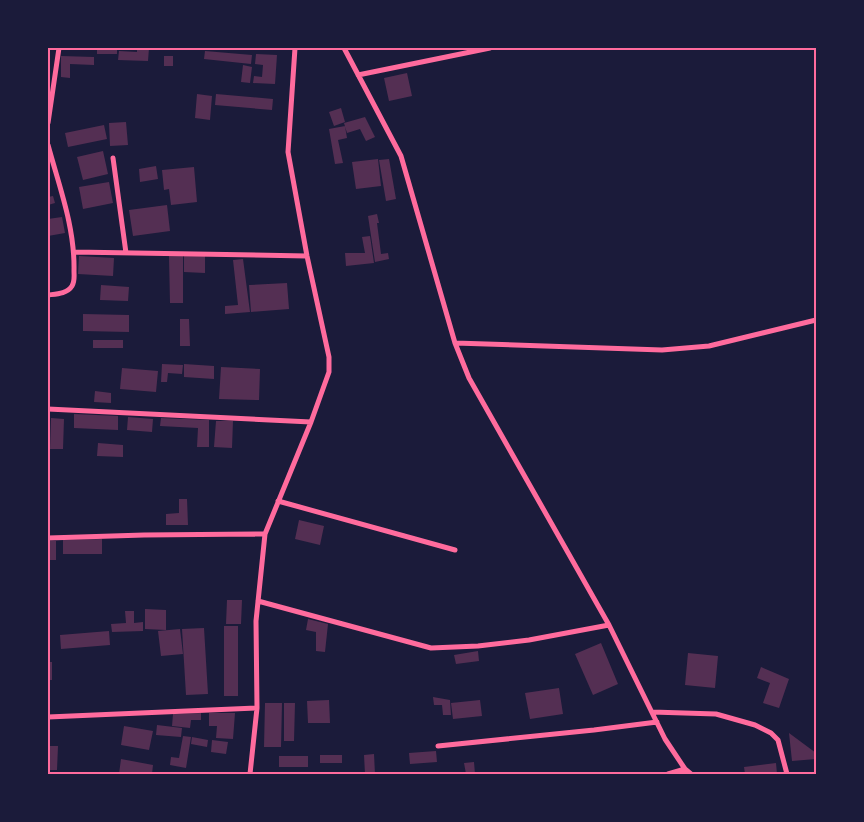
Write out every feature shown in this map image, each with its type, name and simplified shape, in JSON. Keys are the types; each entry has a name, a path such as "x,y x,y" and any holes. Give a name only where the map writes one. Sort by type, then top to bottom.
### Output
{"street":[{"path":"48,123 59,48"},
{"path":"250,774 257,708 256,621 265,534 330,372 329,357 307,256 288,152 295,48"},
{"path":"344,48 401,156 455,343 469,378 609,625 664,739 685,769 691,774"},
{"path":"358,75 490,48"},
{"path":"48,145 66,207 74,252 74,281 72,287 65,292 48,295"},
{"path":"113,158 126,253"},
{"path":"74,252 307,256"},
{"path":"455,343 662,350 709,346 816,320"},
{"path":"48,409 311,422"},
{"path":"278,501 455,550"},
{"path":"48,538 265,534"},
{"path":"258,601 431,648 478,646 529,640 609,625"},
{"path":"48,717 257,708"},
{"path":"652,712 716,714 755,725 771,733 778,740 787,774"},
{"path":"438,746 657,722"},
{"path":"668,774 685,769"}],"building":[{"path":"97,48 117,48 117,54 97,54"},
{"path":"137,48 149,48 148,61 118,60 119,51 137,52"},
{"path":"205,51 252,55 251,64 204,59"},
{"path":"256,54 277,55 275,84 253,83 254,76 262,77 263,65 255,64"},
{"path":"61,56 94,57 94,65 70,64 70,78 61,77"},
{"path":"164,56 173,56 173,66 164,66"},
{"path":"243,65 252,67 250,83 241,82"},
{"path":"407,73 412,96 389,101 384,78"},
{"path":"197,94 212,96 210,120 195,118"},
{"path":"216,94 273,99 272,110 215,105"},
{"path":"341,108 345,122 334,126 329,112"},
{"path":"365,117 375,137 366,141 360,129 347,133 344,123"},
{"path":"126,122 128,145 110,146 109,123"},
{"path":"104,125 107,139 68,147 65,133"},
{"path":"345,126 347,138 338,140 343,163 335,164 329,129"},
{"path":"103,151 108,174 83,180 77,157"},
{"path":"378,159 381,186 356,189 352,162"},
{"path":"389,159 396,199 386,201 379,160"},
{"path":"156,166 158,179 140,182 139,169"},
{"path":"194,167 197,202 171,205 169,189 164,190 162,170"},
{"path":"109,182 113,203 83,209 79,187"},
{"path":"53,196 55,203 48,205 48,197"},
{"path":"167,205 170,231 133,236 129,210"},
{"path":"377,214 381,254 388,253 389,259 375,262 368,216"},
{"path":"62,217 65,233 48,236 48,219"},
{"path":"370,236 374,263 346,266 345,253 365,253 362,237"},
{"path":"79,256 114,258 113,276 78,274"},
{"path":"169,256 183,256 183,303 170,303"},
{"path":"184,256 205,256 205,273 184,272"},
{"path":"243,259 250,312 225,314 225,306 238,305 233,260"},
{"path":"287,283 289,309 251,312 249,285"},
{"path":"101,285 129,287 128,301 100,300"},
{"path":"83,314 129,315 129,332 83,331"},
{"path":"180,319 189,319 190,346 180,346"},
{"path":"93,340 123,340 123,348 93,348"},
{"path":"162,364 183,365 182,374 168,373 167,382 161,382"},
{"path":"184,364 214,366 214,379 184,377"},
{"path":"221,367 260,369 259,400 219,399"},
{"path":"122,368 158,371 156,392 120,389"},
{"path":"95,391 111,393 111,403 94,402"},
{"path":"74,414 118,416 118,430 74,428"},
{"path":"128,417 153,419 152,432 127,430"},
{"path":"51,418 64,419 63,449 50,449"},
{"path":"161,418 209,420 209,447 197,447 198,428 160,426"},
{"path":"216,421 233,421 232,448 214,447"},
{"path":"98,443 123,445 123,457 97,456"},
{"path":"179,499 187,499 188,525 166,525 166,514 179,513"},
{"path":"299,520 324,526 320,545 295,539"},
{"path":"102,539 102,554 63,554 63,540"},
{"path":"48,541 56,541 56,560 48,560"},
{"path":"227,600 242,600 241,624 226,624"},
{"path":"145,609 166,610 166,630 145,629"},
{"path":"125,611 134,611 134,623 143,622 143,631 112,632 111,624 126,623"},
{"path":"308,619 328,624 325,652 316,651 316,632 306,630"},
{"path":"224,626 238,626 238,696 224,696"},
{"path":"204,628 208,694 186,695 182,629"},
{"path":"180,629 183,654 161,656 158,631"},
{"path":"109,631 110,645 61,649 60,635"},
{"path":"601,643 618,684 593,695 575,654"},
{"path":"478,651 479,661 456,664 454,655"},
{"path":"688,653 718,656 715,688 685,685"},
{"path":"48,662 52,662 52,680 48,680"},
{"path":"761,667 789,679 779,708 763,703 770,683 757,678"},
{"path":"559,688 563,714 530,719 525,693"},
{"path":"433,697 450,700 451,715 443,715 442,705 434,705"},
{"path":"329,700 330,723 308,723 307,701"},
{"path":"480,700 482,716 453,719 451,703"},
{"path":"265,703 282,703 281,747 264,747"},
{"path":"284,703 295,703 294,741 284,741"},
{"path":"201,713 201,720 191,720 190,728 172,726 173,714"},
{"path":"209,713 235,713 233,739 216,738 217,726 209,726"},
{"path":"157,725 182,728 181,737 156,735"},
{"path":"124,726 153,731 149,750 121,745"},
{"path":"789,733 816,753 816,759 792,761"},
{"path":"183,736 191,737 186,768 170,765 171,757 179,758"},
{"path":"192,737 208,740 207,747 191,744"},
{"path":"212,740 228,742 226,754 211,752"},
{"path":"48,746 58,746 57,770 48,770"},
{"path":"436,751 437,762 410,764 409,753"},
{"path":"374,754 375,774 365,774 364,755"},
{"path":"320,755 342,755 342,763 320,763"},
{"path":"279,756 308,756 308,767 279,767"},
{"path":"121,759 153,765 152,774 119,774"},
{"path":"474,762 475,774 466,774 464,763"},
{"path":"776,763 777,774 745,774 744,767"}]}
